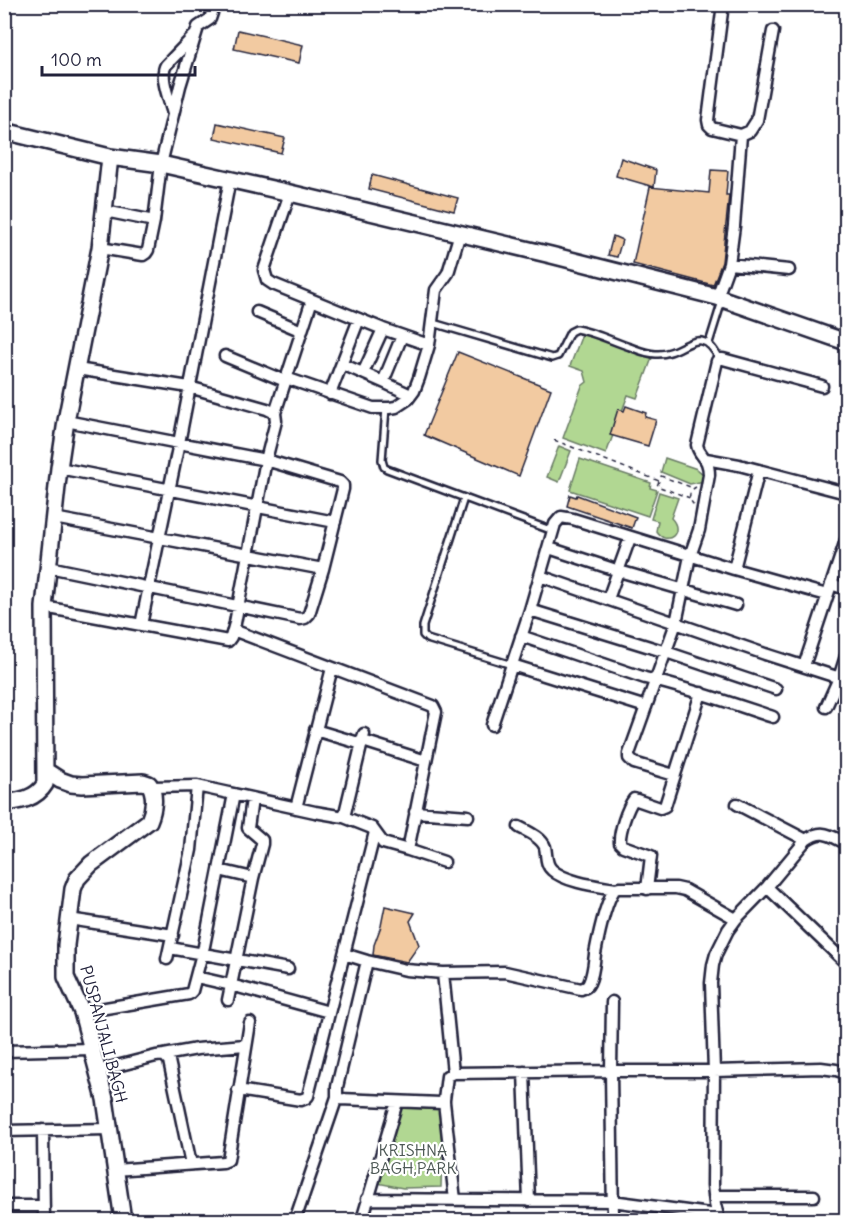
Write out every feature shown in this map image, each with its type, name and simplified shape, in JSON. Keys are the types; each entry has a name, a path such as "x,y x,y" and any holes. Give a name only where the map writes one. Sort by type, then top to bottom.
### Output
{"street":[{"path":"100,248 143,255 146,253 154,221 160,164 173,114 199,26 212,16 215,4"},
{"path":"723,4 708,120 712,128 741,135 750,131 757,120 773,32"},
{"path":"173,114 163,70 196,34"},
{"path":"4,131 110,157 160,164 230,179 460,233 720,298 846,342"},
{"path":"720,298 729,264 734,226 741,135"},
{"path":"4,802 25,799 38,793 45,784 44,607 59,468 100,248 110,157"},
{"path":"141,625 230,179"},
{"path":"290,193 264,270 267,280 383,329 429,345"},
{"path":"105,211 154,221"},
{"path":"225,356 373,408 396,407 411,395 419,378 429,345 435,293 449,271 460,233"},
{"path":"729,264 789,270"},
{"path":"44,607 226,642 230,640 276,421 275,413 312,300"},
{"path":"257,312 302,331"},
{"path":"330,394 359,319"},
{"path":"363,373 383,329"},
{"path":"383,382 402,336"},
{"path":"674,775 634,763 629,758 629,754 676,623 690,556 699,530 709,468 697,445 716,364 719,359 723,359 822,386"},
{"path":"342,364 411,395"},
{"path":"77,369 189,387 275,413"},
{"path":"49,567 303,619 309,614 323,569 343,489 342,484 266,460 66,421"},
{"path":"706,459 739,465 846,493"},
{"path":"59,468 335,522"},
{"path":"734,570 759,470"},
{"path":"492,725 557,521 561,518 565,517 826,596"},
{"path":"54,518 323,569"},
{"path":"608,599 630,538"},
{"path":"804,666 846,540"},
{"path":"549,548 618,571 736,605"},
{"path":"540,576 843,679"},
{"path":"831,584 846,589"},
{"path":"530,610 776,689"},
{"path":"233,630 433,706 436,712 408,850"},
{"path":"521,636 645,678 701,693 773,717"},
{"path":"826,707 843,679 846,656"},
{"path":"512,665 646,707"},
{"path":"296,808 332,668"},
{"path":"647,889 651,856 623,846 620,838 628,810 635,798 660,808 663,807 701,693"},
{"path":"315,730 363,740 426,761"},
{"path":"344,817 363,740"},
{"path":"46,771 71,784 143,782 152,788 197,786 344,817 367,826 383,843 444,862"},
{"path":"167,959 191,850 197,786"},
{"name":"PUSPANJALI BAGH","path":"123,1221 105,1099 82,1012 66,977 66,952 73,889 82,873 91,864 149,820 153,800 152,788"},
{"path":"82,1012 189,994 194,988 234,794"},
{"path":"228,1000 262,842 248,828 252,799"},
{"path":"737,804 806,840"},
{"path":"415,812 468,816"},
{"path":"519,827 539,839 545,847 548,864 552,870 576,881 615,889 676,888 685,890 736,919"},
{"path":"238,1090 301,1100 306,1098 310,1090 375,832"},
{"path":"367,1199 612,1201 718,1218 714,1196 711,983 713,965 723,937 736,919 768,887 806,840 820,833 846,843"},
{"path":"219,870 253,878"},
{"path":"768,887 846,963"},
{"path":"344,954 406,970 443,973 513,973 575,988 584,988 589,983 598,938 610,895 615,889"},
{"path":"69,919 172,935"},
{"path":"170,948 288,969"},
{"path":"296,1221 336,1097 367,961"},
{"path":"443,973 453,1073"},
{"path":"196,977 329,1012"},
{"path":"612,1002 613,1221"},
{"path":"116,1170 228,1160 250,1023"},
{"path":"97,1071 197,1049 245,1045"},
{"path":"4,1051 92,1050"},
{"path":"164,1055 169,1061 190,1164"},
{"path":"454,1200 444,1102 447,1076 453,1073 821,1068 846,1073"},
{"path":"524,1072 529,1201"},
{"path":"336,1097 344,1100 444,1102"},
{"path":"362,1221 397,1102"},
{"path":"4,1131 109,1129"},
{"path":"43,1130 44,1221"},
{"path":"714,1196 814,1196"},
{"path":"4,1206 44,1206"}],"lane":[{"path":"709,342 720,298"},
{"path":"433,323 552,358 558,356 570,332 576,329 651,354 667,353 695,341 709,342 719,359"},
{"path":"386,408 382,460 384,466 397,474 554,531"},
{"path":"464,498 423,626 423,635 427,639 512,665"}],"path":[{"path":"554,440 659,481"},
{"path":"690,498 657,486 661,476 693,488"}],"green space":[{"path":"583,332 652,358 637,398 628,395 606,454 563,438 582,386 587,382 584,371 570,366"},
{"path":"559,446 571,451 559,482 547,477"},
{"path":"665,458 697,469 705,476 704,481 690,484 661,472"},
{"path":"580,459 651,483 650,488 657,490 648,516 570,490"},
{"path":"659,492 678,498 671,518 675,523 675,533 669,538 660,536 656,531 658,521 651,519"},
{"name":"KRISHNA BAGH,PARK","path":"401,1108 440,1109 441,1187 403,1188 377,1183"}],"building":[{"path":"238,30 303,45 299,63 234,49"},
{"path":"217,123 285,138 281,153 214,138"},
{"path":"621,158 656,170 654,187 616,176"},
{"path":"711,170 728,171 726,195 729,195 722,262 713,285 633,264 650,187 709,193"},
{"path":"372,175 458,198 454,211 369,189"},
{"path":"613,236 622,240 617,257 608,255"},
{"path":"458,352 551,389 519,476 424,435"},
{"path":"626,406 646,413 645,417 656,420 648,446 610,435 618,409 624,411"},
{"path":"570,495 576,497 577,495 636,517 632,528 567,506"},
{"path":"385,906 415,913 410,921 419,945 407,962 373,955"}]}
